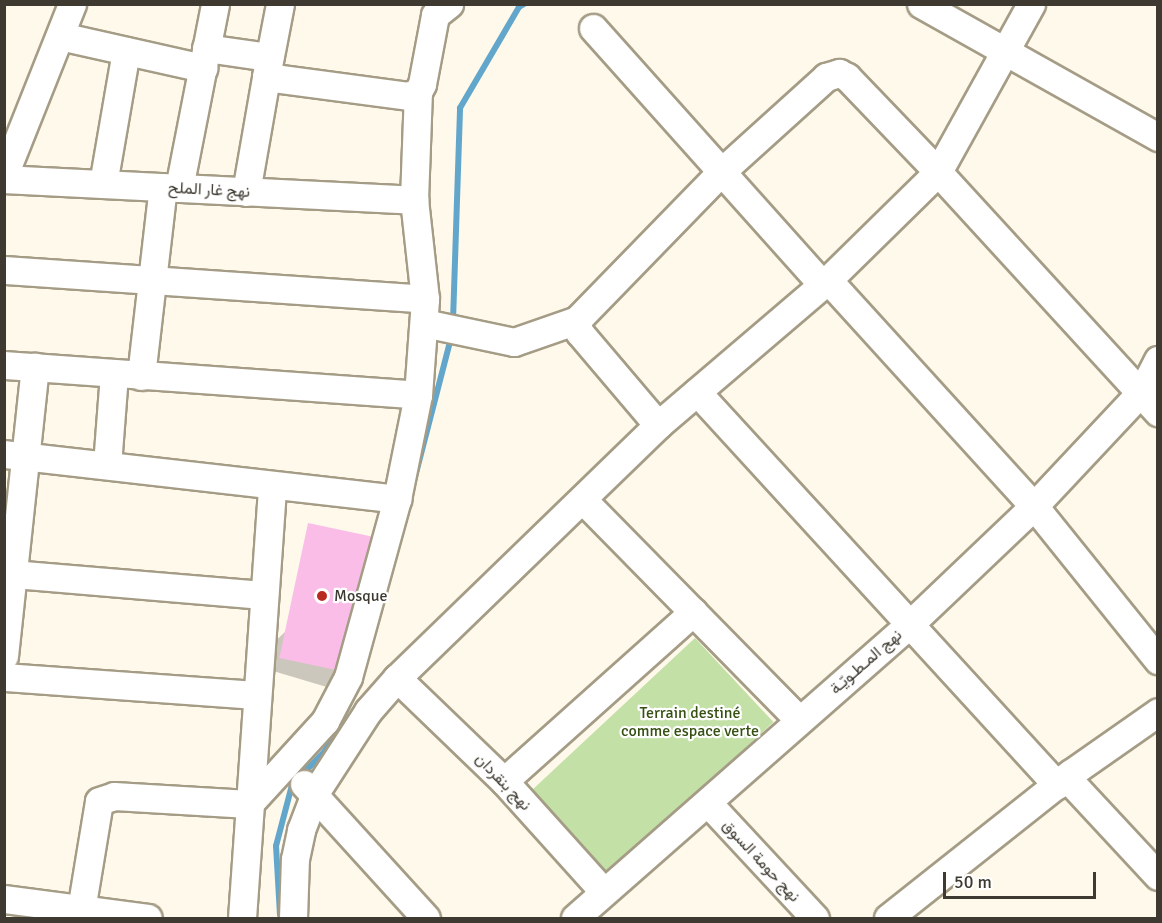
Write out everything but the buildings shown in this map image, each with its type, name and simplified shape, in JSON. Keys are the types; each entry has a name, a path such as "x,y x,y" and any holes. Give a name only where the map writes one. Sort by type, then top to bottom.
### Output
{"street":[{"path":"4,177 72,4"},
{"path":"107,465 171,188 205,58 215,4"},
{"path":"246,192 280,4"},
{"path":"81,909 96,807 104,797 249,804 285,768 324,721 348,677 397,499 418,395 424,311 414,200 418,92 435,15 448,4"},
{"path":"921,4 1004,54 1158,136"},
{"path":"294,918 295,859 315,793 391,686 658,425 825,282 938,172 1031,4"},
{"path":"593,28 721,172 1034,506 1158,660"},
{"path":"60,36 126,51 205,58 267,67 397,95 418,92"},
{"path":"103,184 126,51"},
{"path":"4,270 151,282 424,311 514,342 577,320 721,172 826,77 839,73 847,77 938,172 1142,391 1158,412"},
{"name":"نهج غار الملح","path":"4,177 414,200"},
{"path":"577,320 579,332 658,425"},
{"name":"نهج المـطـويّـة","path":"575,918 909,625 1034,506 1142,391 1158,360"},
{"path":"4,365 418,395"},
{"path":"4,656 13,574 12,509 15,456 35,367"},
{"path":"697,392 909,625 1061,781 1158,876"},
{"path":"15,456 397,499"},
{"path":"242,918 272,486"},
{"path":"583,500 799,720"},
{"path":"13,574 264,595"},
{"path":"504,781 693,612"},
{"path":"4,677 256,695"},
{"name":"نهج بنقردان","path":"348,677 391,686 504,781 604,892"},
{"path":"888,918 1061,781 1158,712"},
{"path":"285,768 315,793 426,918"},
{"name":"نهج حومة السوق","path":"708,803 815,918"},
{"path":"4,899 148,918"}],"green space":[{"name":"Terrain destiné comme espace verte","path":"695,638 773,722 609,876 530,791"}],"waterway":[{"path":"453,321 460,108 519,7 524,4"},
{"path":"414,481 452,334"},
{"path":"280,915 276,846 292,785 325,751 359,685"}],"place":[{"name":"Mosque","path":"322,596"}]}
